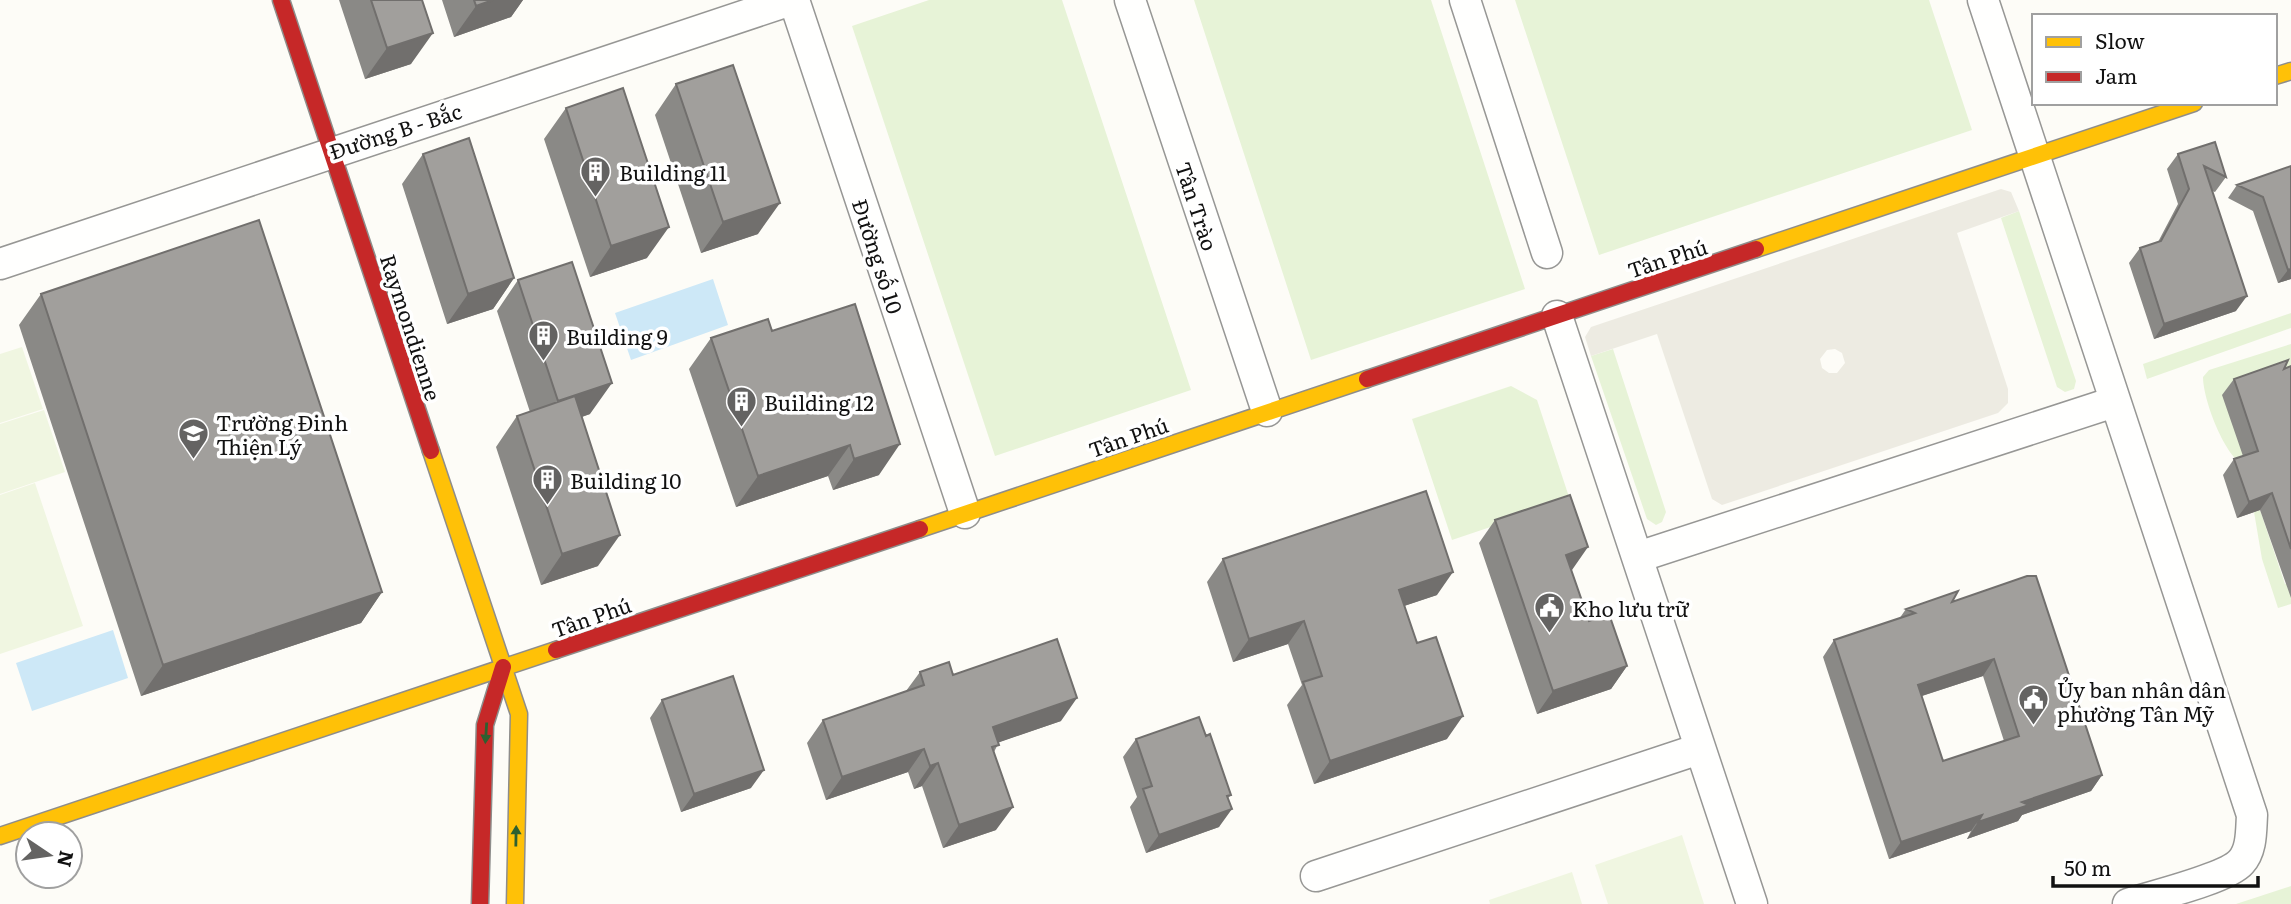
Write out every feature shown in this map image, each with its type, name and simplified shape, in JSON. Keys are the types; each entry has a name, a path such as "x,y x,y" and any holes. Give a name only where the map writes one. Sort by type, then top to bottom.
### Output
{"street":[{"name":"Raymondienne","path":"281,0 519,714 515,904"},
{"name":"Đường B - Bắc","path":"0,264 332,151 793,0"},
{"name":"Đường số 10","path":"793,0 965,513"},
{"name":"Tân Trào","path":"1130,0 1267,411"},
{"path":"1465,0 1547,253"},
{"path":"1983,0 2252,815 2251,839 2241,862 2224,873 2129,904"},
{"name":"Tân Phú","path":"0,836 2188,105"},
{"path":"1557,316 1752,904"},
{"path":"1638,557 2114,402"},
{"path":"480,904 485,725 503,667"},
{"path":"1316,876 1699,749"}],"green space":[{"path":"929,0 1062,0 1191,390 995,456 852,26"},
{"path":"1194,0 1431,0 1525,289 1311,360"},
{"path":"1515,0 1929,0 1972,130 1599,255"},
{"path":"2019,211 2076,381 2074,389 2065,392 2057,387 2001,218"},
{"path":"2291,313 2291,328 2147,379 2143,364"},
{"path":"2291,344 2291,378 2246,467 2223,441 2211,413 2203,377 2209,370"},
{"path":"22,347 43,409 0,423 0,354"},
{"path":"1613,349 1666,512 1662,522 1656,525 1647,519 1591,356"},
{"path":"1511,386 1537,400 1570,500 1452,540 1412,419"},
{"path":"44,410 65,472 0,494 0,424"},
{"path":"35,483 83,626 0,654 0,495"},
{"path":"2260,510 2285,584 2291,582 2291,604 2278,608 2262,559 2254,512"},
{"path":"1682,835 1704,904 1608,904 1595,865"},
{"path":"1572,872 1582,904 1490,904 1489,900"},
{"path":"2291,886 2291,904 2236,904"}],"shaded area":[{"path":"2001,189 2011,192 2019,211 1957,233 2008,389 2008,403 1998,413 1722,505 1712,499 1657,334 1591,356 1585,337 1591,327","holes":["1835,349 1842,353 1845,363 1837,373 1829,373 1822,368 1820,359 1827,350"]}],"water":[{"path":"713,279 728,325 631,360 615,313"},
{"path":"113,630 128,678 32,711 16,663"}],"building":[{"path":"371,0 422,0 433,33 387,48"},
{"path":"474,0 493,0 476,6"},
{"path":"733,65 780,203 723,222 676,84"},
{"path":"623,88 669,227 611,246 566,108"},
{"path":"469,138 514,278 468,294 423,154"},
{"path":"2215,142 2226,177 2204,166 2247,296 2164,324 2140,248 2161,241 2189,189 2178,154"},
{"path":"2291,166 2291,269 2288,270 2263,197 2237,185"},
{"path":"259,220 382,592 163,665 41,294"},
{"path":"572,262 612,383 558,401 518,280"},
{"path":"855,304 900,444 854,459 850,445 758,476 711,338 768,319 772,331"},
{"path":"2288,360 2284,369 2291,366 2291,549 2272,493 2249,502 2234,459 2258,451 2234,379"},
{"path":"575,396 620,535 562,554 517,416"},
{"path":"1426,491 1453,572 1399,590 1417,643 1436,637 1463,716 1330,761 1303,682 1322,676 1304,621 1249,639 1223,559"},
{"path":"1570,495 1588,547 1566,555 1589,621 1609,614 1627,666 1553,691 1495,520"},
{"name":"Ủy ban nhân dân phường Tân Mỹ","path":"2027,576 2036,576 2102,775 2022,802 2029,805 1978,822 1982,815 1901,842 1834,640 1915,613 1906,609 1958,591 1952,602","holes":["1994,659 2019,736 1943,761 1918,685"]},
{"path":"1057,639 1077,698 993,727 999,745 992,747 1013,807 959,825 938,763 930,766 924,749 842,777 823,720 924,685 920,672 949,662 953,675"},
{"path":"733,676 764,770 694,794 662,700"},
{"path":"1199,717 1206,736 1210,734 1231,795 1227,796 1232,809 1159,835 1143,789 1152,786 1136,739"}],"traffic: slow":[{"path":"2277,75 2291,71"},
{"path":"1756,249 2188,105"},
{"path":"920,529 1367,379"},
{"path":"431,451 519,714 515,904"},
{"path":"0,836 556,650"}],"traffic: jam":[{"path":"281,0 431,451"},
{"path":"1367,379 1756,249"},
{"path":"556,650 920,529"},
{"path":"480,904 485,725 503,667"}],"place":[{"name":"Building 11","path":"596,198"},
{"name":"Building 9","path":"543,362"},
{"name":"Building 12","path":"741,428"},
{"name":"Trường Đinh Thiện Lý","path":"193,460"},
{"name":"Building 10","path":"547,506"},
{"name":"Kho lưu trữ","path":"1549,634"},
{"name":"Ủy ban nhân dân phường Tân Mỹ","path":"2034,727"}]}
